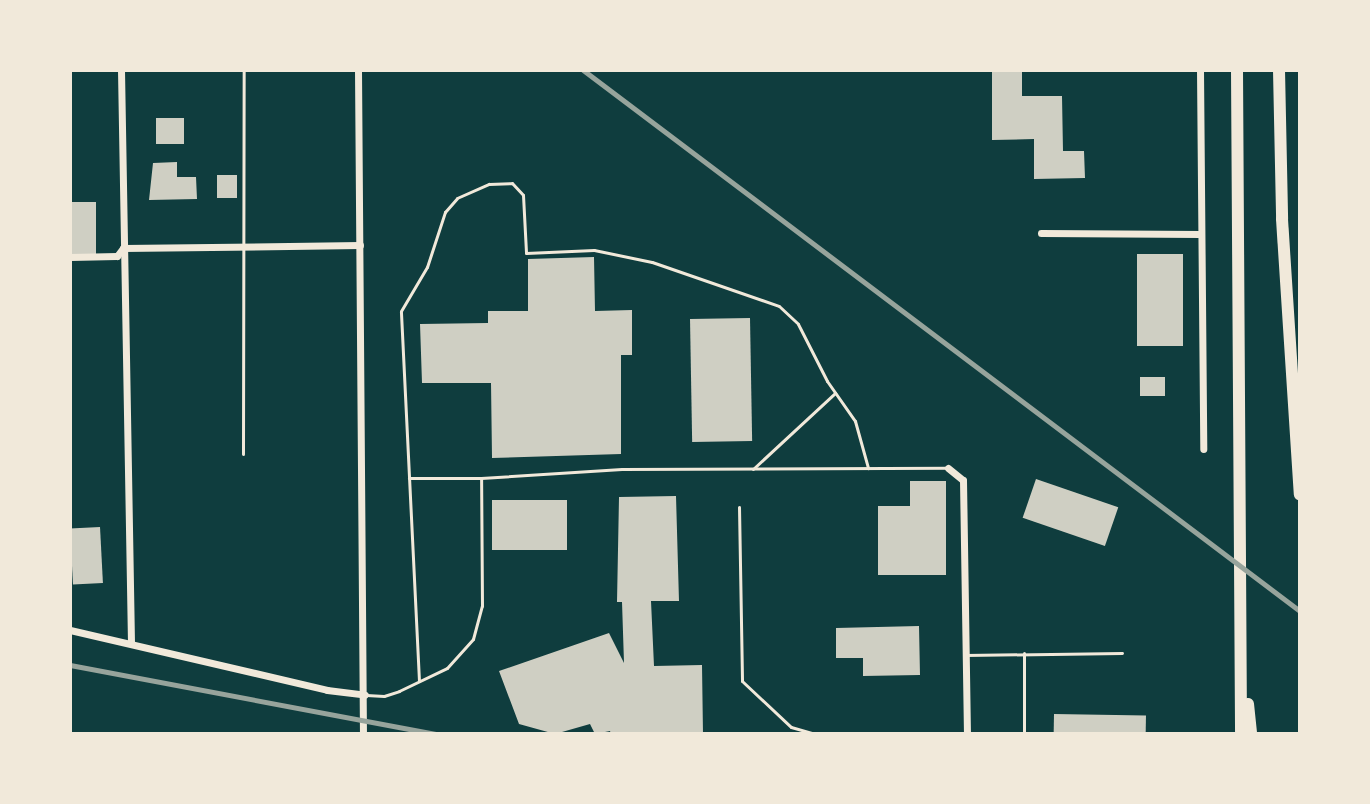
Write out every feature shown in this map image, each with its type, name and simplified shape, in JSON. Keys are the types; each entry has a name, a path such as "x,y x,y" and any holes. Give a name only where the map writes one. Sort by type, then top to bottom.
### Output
{"highway":[{"path":"1237,70 1241,734"},
{"path":"1279,70 1283,234 1300,494"},
{"path":"1242,653 1251,734"}],"street":[{"path":"121,70 131,643"},
{"path":"358,70 363,734"},
{"path":"1200,70 1203,449"},
{"path":"1041,233 1201,234"},
{"path":"123,248 360,245"},
{"path":"70,257 117,256 123,248"},
{"path":"948,468 955,470 963,480 967,734"},
{"path":"70,630 327,690 365,695"}],"lane":[{"path":"243,454 241,247 244,70"},
{"path":"419,681 401,311 427,267 445,212 457,198 489,184 512,183 520,188 526,253 594,250 652,262 779,306 798,324 835,393 855,421 868,468"},
{"path":"753,469 835,393"},
{"path":"407,478 481,478 622,469 948,468"},
{"path":"365,695 384,696 419,681 456,661 473,639 482,606 481,478"},
{"path":"739,507 742,681 791,727 815,734"},
{"path":"1024,653 1024,734"},
{"path":"965,655 1122,653"}],"building":[{"path":"992,70 1022,70 1022,96 1062,96 1063,151 1084,151 1085,178 1034,179 1034,139 992,140"},
{"path":"156,118 184,118 184,144 156,144"},
{"path":"177,162 177,177 196,177 197,199 149,200 153,163"},
{"path":"217,175 237,175 237,198 217,198"},
{"path":"70,202 96,202 96,254 70,254"},
{"path":"1137,254 1183,254 1183,346 1137,346"},
{"path":"594,257 595,311 632,310 632,355 621,355 621,454 492,458 491,383 422,383 420,324 488,323 488,311 528,311 528,259"},
{"path":"750,318 752,441 692,442 690,319"},
{"path":"1140,377 1165,377 1165,396 1140,396"},
{"path":"1036,479 1118,507 1105,546 1023,518"},
{"path":"910,481 946,481 946,575 878,575 878,506 910,506"},
{"path":"676,496 679,601 651,601 654,666 702,665 703,734 611,734 610,731 595,734 590,724 555,734 519,724 499,671 609,633 624,663 622,602 617,602 619,497"},
{"path":"492,500 567,500 567,550 492,550"},
{"path":"100,527 103,583 73,584 70,529"},
{"path":"919,626 920,675 863,676 863,658 836,658 836,628"},
{"path":"1054,714 1146,716 1146,734 1054,734"}],"railway":[{"path":"583,70 1300,611"},
{"path":"70,665 436,734"}]}
